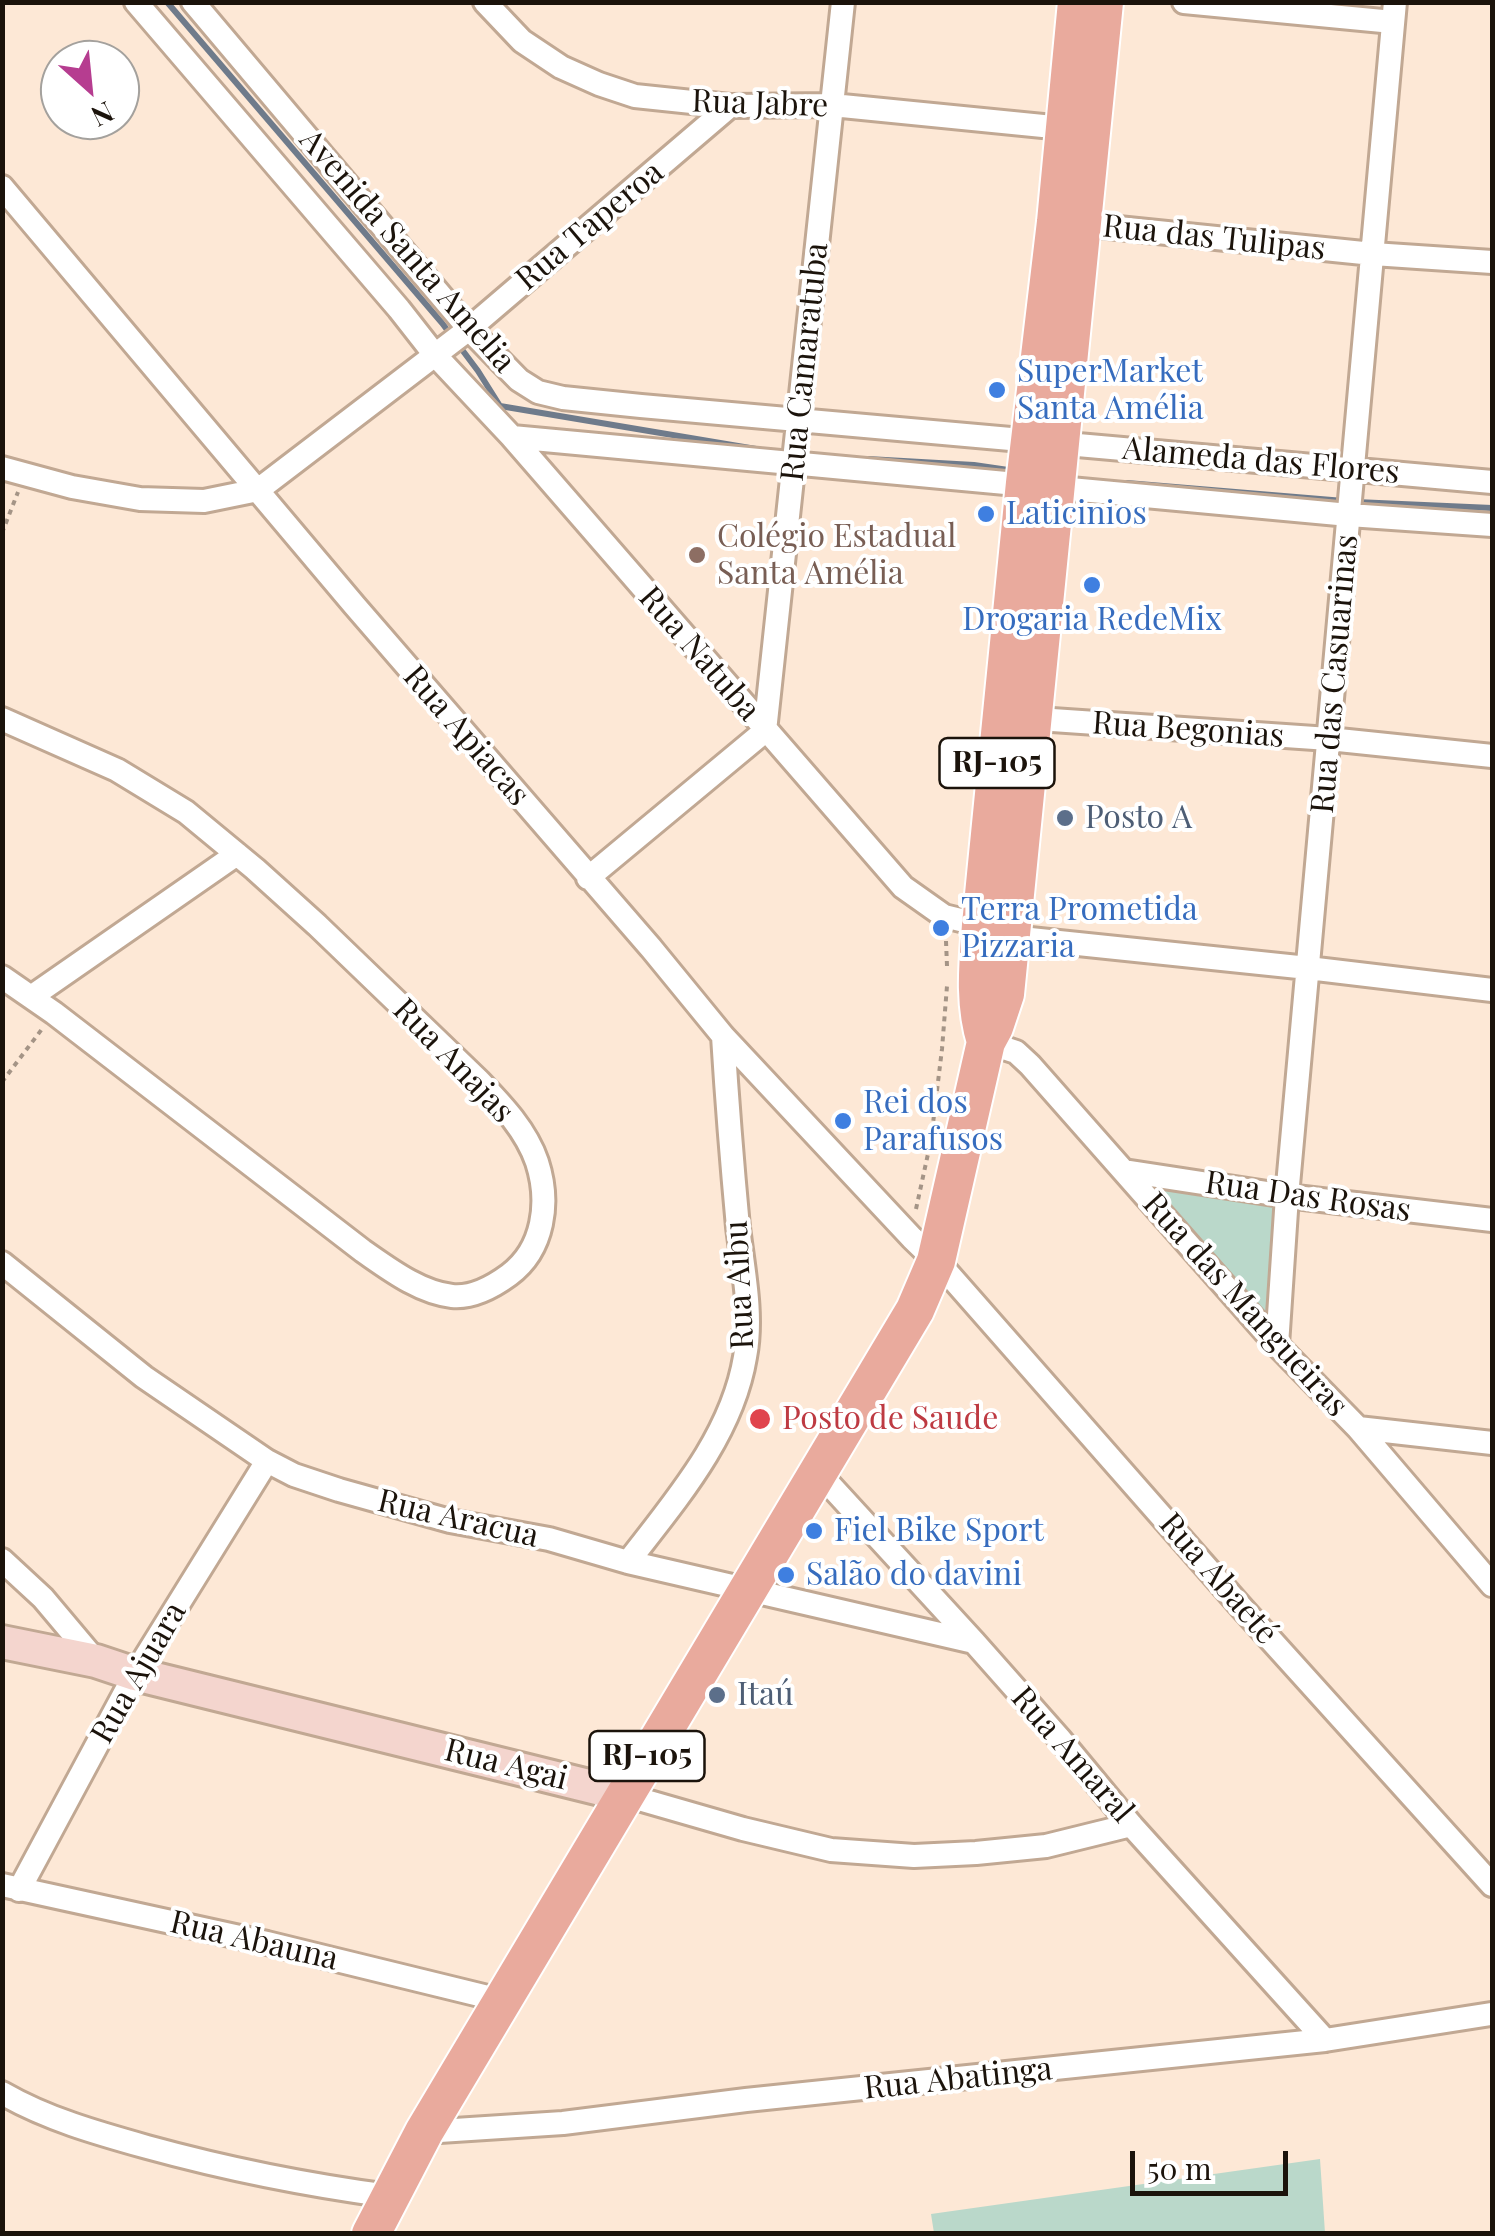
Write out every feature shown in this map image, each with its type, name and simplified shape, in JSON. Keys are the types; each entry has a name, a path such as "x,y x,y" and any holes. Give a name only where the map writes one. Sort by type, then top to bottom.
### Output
{"main road":[{"name":"RJ-105","path":"1069,223 1063,128 1077,2"},
{"name":"RJ-105","path":"372,2234 424,2132 915,1310 986,1042 979,1020 976,984 996,931 1069,223 1104,2"}],"street":[{"name":"Avenida Santa Amelia","path":"136,2 436,355"},
{"name":"Avenida Santa Amelia","path":"193,2 469,329 519,380 538,392 594,402 1045,444"},
{"name":"Rua Jabre","path":"485,2 522,41 561,66 635,96 730,106 832,105 1063,128"},
{"name":"Rua Camaratuba","path":"766,730 844,2"},
{"path":"1184,2 1394,12"},
{"name":"Rua das Casuarinas","path":"1276,1345 1394,12"},
{"name":"Rua Taperoa","path":"258,490 469,329 730,106"},
{"name":"Rua Apiacas","path":"2,187 723,1036 931,1256"},
{"name":"Rua das Tulipas","path":"1069,223 1372,254 1492,262"},
{"name":"Rua Natuba","path":"436,355 512,437 903,887 944,916 996,931 1492,990"},
{"path":"512,437 1492,525"},
{"name":"Alameda das Flores","path":"1045,444 1492,482"},
{"path":"14,471 72,487 140,499 204,501 258,490"},
{"name":"Rua Anajas","path":"2,718 117,770 186,812 316,925 479,1082 504,1107 536,1162 542,1191 542,1224 536,1242 515,1270 472,1294 452,1296 418,1285 348,1239 2,976"},
{"name":"Rua Begonias","path":"1017,718 1329,739 1492,756"},
{"path":"588,878 766,730"},
{"path":"31,997 237,854"},
{"name":"Rua Aibu","path":"628,1562 687,1485 716,1438 745,1359 747,1314 728,1129 723,1036"},
{"name":"Rua das Mangueiras","path":"986,1042 1016,1052 1030,1066 1276,1345 1358,1428 1492,1584"},
{"name":"Rua Das Rosas","path":"1124,1171 1288,1196 1492,1220"},
{"name":"Rua Abaeté","path":"931,1256 1492,1885"},
{"name":"Rua Aracua","path":"2,1262 144,1377 267,1462 294,1474 416,1513 549,1539 628,1562 974,1642"},
{"path":"1358,1428 1492,1443"},
{"name":"Rua Ajuara","path":"11,1887 135,1674 267,1462"},
{"name":"Rua Amaral","path":"818,1472 974,1642 1131,1825 1325,2040"},
{"path":"2,1560 43,1598 96,1661"},
{"name":"Rua Agai","path":"2,1642 96,1661 831,1850 914,1856 976,1853 1046,1846 1131,1825"},
{"name":"Rua Abauna","path":"11,1887 267,1943 504,2001"},
{"name":"Rua Abatinga","path":"424,2132 564,2123 746,2100 1325,2040 1492,2018"},
{"path":"2,2093 27,2107 96,2132 166,2152 284,2181 389,2196"}],"path":[{"path":"2,533 14,471"},
{"path":"931,1256 930,1140 948,974 944,916"},
{"path":"2,1082 54,1014"}],"green space":[{"path":"1134,1182 1287,1199 1274,1343"},
{"path":"1320,2159 1325,2233 934,2233 931,2214"}],"waterway":[{"path":"167,2 442,323 500,406 756,449"},
{"path":"868,459 1015,471"},
{"path":"1127,483 1344,501"},
{"path":"1356,502 1492,508"}],"place":[{"name":"SuperMarket Santa Amélia","path":"997,390"},
{"name":"Laticinios","path":"986,514"},
{"name":"Colégio Estadual Santa Amélia","path":"697,555"},
{"name":"Drogaria RedeMix","path":"1092,585"},
{"name":"Posto A","path":"1065,818"},
{"name":"Terra Prometida Pizzaria","path":"941,928"},
{"name":"Rei dos Parafusos","path":"843,1121"},
{"name":"Posto de Saude","path":"760,1419"},
{"name":"Fiel Bike Sport","path":"814,1531"},
{"name":"Salão do davini","path":"786,1575"},
{"name":"Itaú","path":"717,1695"}]}
